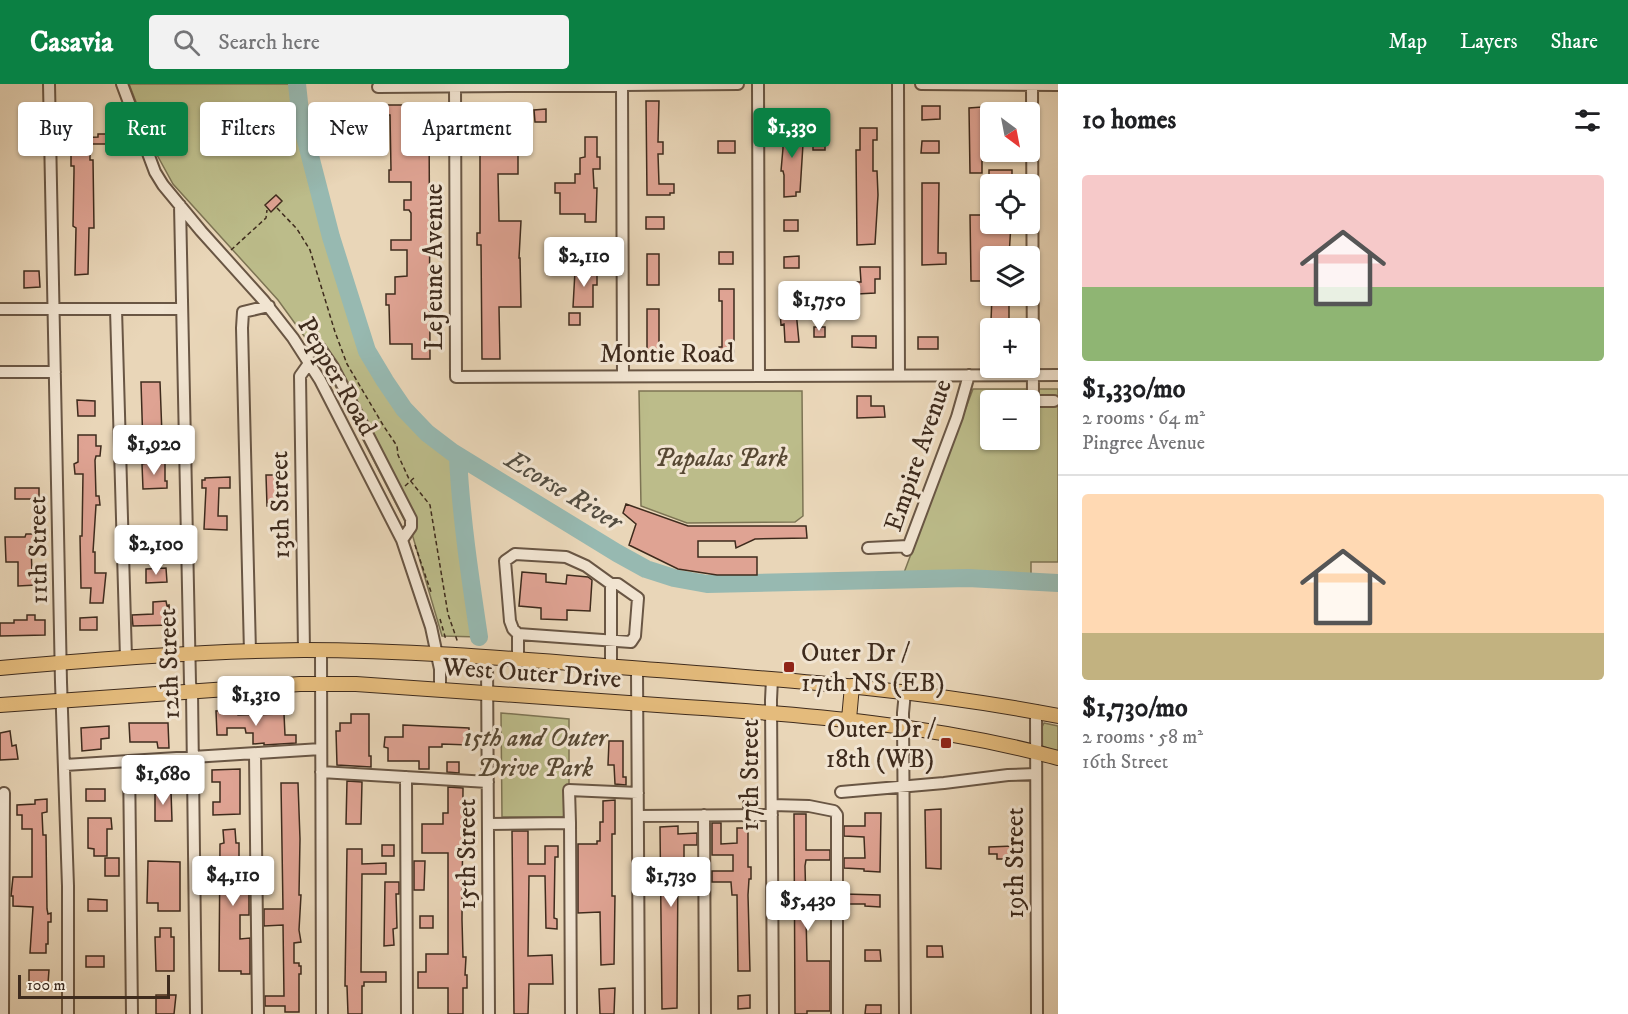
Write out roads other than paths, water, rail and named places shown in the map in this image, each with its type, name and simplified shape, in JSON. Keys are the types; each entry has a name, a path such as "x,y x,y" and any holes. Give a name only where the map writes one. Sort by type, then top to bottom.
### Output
{"main road":[{"name":"West Outer Drive","path":"0,668 189,654 304,650 437,655 852,686 1058,716"},
{"name":"West Outer Drive","path":"0,705 192,691 356,684 849,719 948,733 1058,758"},
{"path":"849,719 852,686"}],"street":[{"name":"11th Street","path":"50,84 68,886 68,1014"},
{"name":"Pepper Road","path":"122,84 155,172 163,185 268,306 307,359 402,540 431,627 440,669 440,689"},
{"path":"622,84 623,376"},
{"path":"378,87 738,84"},
{"path":"758,84 759,376"},
{"name":"Empire Avenue","path":"898,84 899,376"},
{"path":"921,84 1058,85"},
{"name":"LeJeune Avenue","path":"455,85 456,378"},
{"path":"1032,85 1033,318"},
{"name":"12th Street","path":"180,205 189,683 192,691 196,1014"},
{"path":"250,652 242,328 243,312 268,306"},
{"path":"0,309 182,309"},
{"path":"116,309 126,658"},
{"path":"307,359 320,348 333,367 411,519 411,527 402,540"},
{"name":"13th Street","path":"304,650 300,376 307,359"},
{"path":"0,372 55,372"},
{"name":"Empire Avenue","path":"868,548 908,548 957,417 969,375"},
{"name":"Montie Road","path":"456,378 980,375"},
{"name":"Montie Road","path":"1040,375 1058,375"},
{"path":"1040,401 1054,401"},
{"path":"515,554 566,557 586,566 611,584 618,584 638,598 635,636 631,642 518,634 515,633 510,621 505,561 515,554"},
{"path":"611,584 611,667"},
{"path":"518,634 518,660"},
{"path":"321,651 322,1014"},
{"name":"15th Street","path":"487,658 489,1014"},
{"path":"637,669 639,1014"},
{"name":"17th Street","path":"772,679 773,1014"},
{"path":"904,1014 903,727 905,692"},
{"name":"19th Street","path":"1036,711 1037,1014"},
{"path":"64,765 321,749"},
{"path":"255,754 258,1014"},
{"path":"129,761 132,1014"},
{"path":"321,772 488,782"},
{"path":"841,792 1036,774"},
{"path":"406,777 407,1014"},
{"path":"571,1014 569,790 638,793"},
{"path":"3,1014 4,793"},
{"path":"638,816 704,815 825,808 834,811 837,815 837,1014"},
{"path":"704,815 705,1014"},
{"path":"488,824 570,823"}],"waterway":[{"name":"Ecorse River","path":"297,84 301,121 331,237 367,351 404,409 427,433 452,452 617,553 646,569 674,578 707,584 968,578 1058,583"},
{"path":"458,457 469,570 479,637"}],"place":[{"name":"Outer Dr / 17th NS (EB)","path":"789,667"},
{"name":"Outer Dr / 18th (WB)","path":"946,743"}],"park label":[{"name":"Papalas Park","path":"721,457"},
{"name":"15th and Outer Drive Park","path":"535,752"}]}
